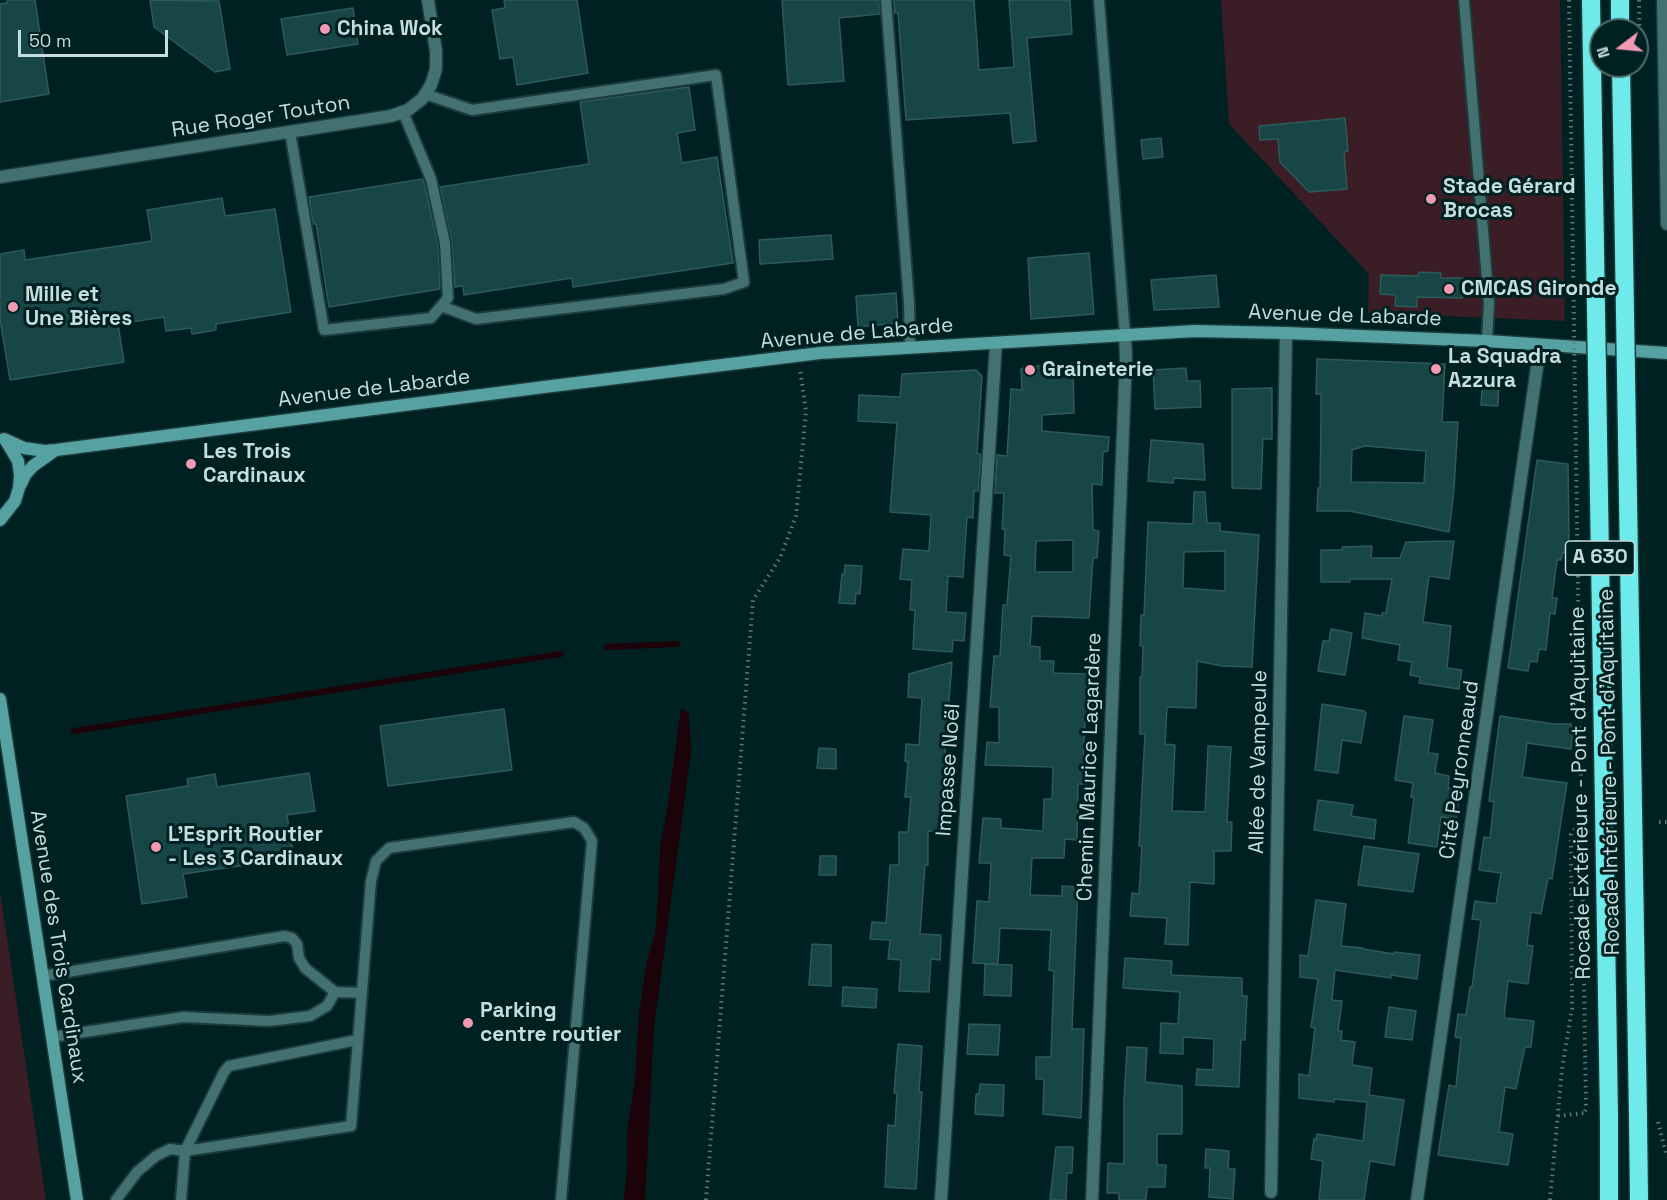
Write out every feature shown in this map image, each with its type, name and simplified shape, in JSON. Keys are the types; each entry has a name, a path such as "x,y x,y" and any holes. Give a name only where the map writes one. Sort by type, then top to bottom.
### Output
{"highway":[{"name":"Rocade Extérieure - Pont d'Aquitaine","path":"1591,0 1610,1200"},
{"path":"1620,0 1620,18"},
{"name":"Rocade Intérieure - Pont d'Aquitaine","path":"1621,78 1640,1200"}],"main road":[{"name":"Avenue de Labarde","path":"2,437 24,448 45,451 799,356 1195,331 1487,341 1667,353"},
{"path":"2,437 18,461 20,488"},
{"name":"Avenue de Labarde","path":"0,520 15,501 25,475 33,466 56,450"},
{"name":"Avenue des Trois Cardinaux","path":"0,699 77,1200"}],"street":[{"path":"425,94 431,85 436,69 436,51 428,0"},
{"path":"1663,0 1667,224"},
{"name":"Rue Roger Touton","path":"0,177 391,116 422,99 425,94"},
{"name":"Allée de Vampeule","path":"1271,1192 1286,333"},
{"name":"Chemin Maurice Lagardère","path":"1092,1200 1126,358 1125,335"},
{"name":"Impasse Noël","path":"941,1200 996,343"},
{"name":"Cité Peyronneaud","path":"1417,1200 1537,368 1538,345"}],"lane":[{"path":"886,0 909,303 910,348"},
{"path":"1099,0 1125,335"},
{"path":"1464,0 1489,303 1487,341"},
{"path":"425,94 472,110 716,75 744,282 724,289 476,319 441,306"},
{"path":"290,132 324,330 431,318 448,298 445,243 431,179 403,111"},
{"path":"116,1200 137,1172 156,1156 170,1149 185,1152 351,1126 371,881 376,861 390,848 574,822 584,828 592,841 561,1200"},
{"path":"43,976 285,936 292,938 297,944 299,958 305,968 335,992 362,993"},
{"path":"52,1037 183,1017 268,1021 310,1016 327,1006 335,992"},
{"path":"181,1200 185,1152 229,1066 357,1040"}],"path":[{"path":"1558,1116 1584,1113 1586,1109 1569,0"},
{"path":"706,1200 753,600 780,558 796,516 806,412 799,356"},
{"path":"1659,822 1667,822"},
{"path":"1550,1200 1562,1069 1572,1009 1571,834 1579,824"},
{"path":"1658,1118 1667,1157"}],"shaded area":[{"name":"Stade Gérard Brocas","path":"1221,0 1560,0 1565,321 1368,313 1369,274 1229,124"},
{"path":"681,708 689,713 691,752 654,1028 645,1200 624,1200 627,1133 635,1079 639,1014 646,965 655,932 660,847"},
{"path":"0,891 46,1200 0,1200"}],"building":[{"path":"7,0 35,0 49,94 0,102 0,4 7,3"},
{"path":"150,0 219,1 230,69 215,72 154,27"},
{"path":"504,0 577,0 588,73 517,85 513,57 500,59 492,10 505,8"},
{"path":"782,0 879,0 880,14 839,18 844,81 788,85"},
{"path":"894,0 974,0 979,70 1014,67 1009,0 1070,0 1072,34 1027,38 1036,141 1013,143 1010,113 906,120 898,13 895,13"},
{"path":"353,8 358,44 287,55 281,19"},
{"path":"689,87 695,130 677,133 682,163 717,157 733,263 573,287 572,278 464,295 463,286 455,287 452,242 440,187 589,164 580,102"},
{"path":"1345,118 1348,151 1344,152 1347,189 1309,192 1280,162 1278,139 1260,140 1259,126"},
{"path":"1161,138 1163,157 1143,159 1141,140"},
{"path":"423,179 438,244 440,289 329,307 316,224 313,224 309,197"},
{"path":"222,198 225,216 275,209 291,312 216,324 216,330 192,334 191,328 166,331 164,317 118,324 124,362 10,380 0,319 0,254 24,250 25,260 152,241 147,210"},
{"path":"831,235 833,259 760,264 759,240"},
{"path":"1089,253 1094,314 1031,319 1028,258"},
{"path":"1419,272 1441,273 1440,278 1463,278 1462,298 1417,297 1417,307 1395,306 1396,295 1380,294 1381,275 1418,276"},
{"path":"1216,275 1219,307 1154,310 1151,280"},
{"path":"896,293 898,323 858,327 856,296"},
{"path":"1317,359 1445,364 1442,422 1458,422 1449,532 1350,511 1317,511 1318,488 1320,488 1321,394 1316,394","holes":["1365,446 1426,451 1424,483 1351,482 1352,450"]},
{"path":"1073,363 1074,413 1042,415 1042,431 1109,437 1108,451 1103,452 1102,485 1092,484 1093,530 1099,531 1097,558 1093,558 1089,618 1032,616 1030,646 1040,647 1040,661 1054,661 1053,673 1087,674 1086,705 1097,705 1097,723 1085,722 1083,759 1088,759 1087,784 1078,784 1077,840 1065,839 1064,858 1032,858 1030,895 1062,896 1062,886 1078,887 1072,1029 1084,1029 1081,1118 1043,1114 1044,1079 1036,1079 1036,1057 1051,1057 1054,971 1049,970 1051,930 1000,928 998,964 973,963 977,901 989,902 991,863 979,863 983,818 1001,819 1001,828 1043,831 1044,799 1052,799 1053,767 985,765 987,742 999,743 999,707 990,707 994,656 1000,656 1003,605 1007,605 1011,556 1004,555 1005,529 1002,529 1004,493 995,493 997,455 1007,456 1011,389 1022,390 1021,369","holes":["1073,540 1073,572 1035,572 1036,541"]},
{"path":"1186,368 1187,381 1200,381 1201,407 1155,409 1153,370"},
{"path":"976,370 982,376 977,454 981,454 978,491 974,491 973,518 967,517 963,577 948,576 946,612 966,613 964,641 953,640 952,652 913,649 915,610 910,610 912,580 900,579 903,549 929,551 931,515 890,512 897,423 858,421 859,395 900,397 902,374"},
{"path":"1483,374 1499,374 1498,406 1481,405"},
{"path":"1272,388 1272,439 1263,439 1261,489 1232,488 1232,389"},
{"path":"1151,440 1203,444 1205,480 1174,478 1173,483 1148,481"},
{"path":"1537,460 1568,464 1569,536 1567,553 1563,552 1561,560 1557,560 1552,598 1557,598 1555,614 1550,613 1546,650 1539,649 1537,662 1530,661 1528,671 1508,668"},
{"path":"1194,492 1205,492 1207,523 1220,523 1220,531 1259,535 1252,667 1222,666 1197,661 1196,708 1167,707 1165,744 1175,745 1172,811 1205,812 1208,746 1231,747 1227,822 1232,822 1231,851 1214,851 1214,884 1190,882 1188,945 1165,944 1167,918 1130,916 1132,893 1139,894 1142,846 1139,846 1145,734 1140,734 1140,677 1142,677 1143,646 1140,646 1141,615 1144,615 1148,522 1193,524","holes":["1225,551 1225,591 1183,588 1184,552"]},
{"path":"1454,541 1449,579 1429,576 1423,622 1451,626 1447,668 1462,670 1459,689 1419,683 1420,677 1410,675 1412,662 1398,660 1400,645 1362,638 1365,613 1382,616 1382,613 1386,613 1392,579 1321,582 1321,550 1372,546 1371,558 1400,558 1406,542"},
{"path":"845,565 862,566 860,594 856,593 855,604 839,603"},
{"path":"1331,629 1352,633 1345,675 1318,671 1323,641 1329,641"},
{"path":"952,662 939,832 928,831 928,865 925,865 920,934 941,935 940,960 931,959 929,992 899,991 901,960 888,959 890,940 870,939 872,922 886,923 890,865 899,865 899,832 908,832 911,797 905,797 908,762 905,761 906,744 919,745 922,698 908,697 909,674"},
{"path":"1322,704 1366,713 1361,743 1342,740 1338,773 1315,770"},
{"path":"504,709 512,770 388,786 380,726"},
{"path":"1404,716 1433,720 1428,753 1438,754 1435,773 1449,776 1448,788 1460,790 1456,819 1441,817 1437,847 1408,843 1414,798 1411,797 1413,783 1395,780"},
{"path":"1500,716 1554,724 1571,724 1572,737 1571,749 1527,743 1522,777 1567,783 1552,879 1548,878 1541,914 1531,912 1527,945 1533,946 1528,984 1508,981 1504,1018 1534,1021 1531,1047 1525,1047 1516,1089 1505,1087 1499,1132 1513,1134 1508,1165 1438,1155 1449,1085 1456,1087 1461,1038 1455,1037 1458,1014 1466,1015 1470,987 1472,987 1481,920 1472,919 1475,901 1496,904 1501,873 1479,870 1484,837 1490,838 1494,802 1489,801"},
{"path":"819,748 836,749 836,769 817,768"},
{"path":"309,773 315,811 287,815 294,858 183,874 187,897 142,904 126,796 188,786 187,779 215,774 217,787"},
{"path":"1318,800 1353,805 1351,816 1376,820 1374,839 1314,830"},
{"path":"1364,846 1419,854 1413,892 1358,885"},
{"path":"820,856 836,856 836,875 819,875"},
{"path":"1316,900 1346,904 1341,946 1394,954 1394,952 1420,955 1417,979 1391,975 1391,978 1335,970 1332,1000 1342,1001 1338,1031 1342,1031 1341,1040 1355,1042 1352,1065 1372,1068 1369,1095 1404,1100 1394,1165 1370,1161 1364,1200 1319,1200 1323,1161 1311,1159 1317,1134 1363,1141 1367,1102 1334,1099 1334,1102 1299,1098 1299,1074 1309,1076 1315,1028 1311,1027 1318,979 1300,977 1300,955 1308,956"},
{"path":"812,944 831,945 831,986 809,985"},
{"path":"1125,958 1172,961 1171,975 1242,978 1242,996 1247,996 1245,1040 1241,1040 1239,1087 1196,1085 1197,1069 1213,1070 1214,1039 1183,1037 1183,1054 1160,1053 1161,1023 1178,1024 1180,992 1123,988"},
{"path":"985,964 1012,965 1011,996 984,995"},
{"path":"843,987 877,989 876,1008 842,1006"},
{"path":"1389,1007 1416,1011 1412,1040 1385,1037"},
{"path":"969,1024 1000,1025 998,1055 967,1054"},
{"path":"898,1044 922,1046 919,1092 922,1092 916,1189 885,1187 888,1125 895,1126 897,1093 894,1093"},
{"path":"1127,1047 1147,1048 1145,1082 1182,1086 1182,1134 1157,1134 1157,1165 1166,1165 1165,1187 1147,1187 1146,1200 1119,1200 1119,1193 1107,1193 1108,1163 1124,1164"},
{"path":"980,1084 1004,1085 1003,1116 975,1114 976,1094 979,1094"},
{"path":"1056,1147 1073,1147 1072,1173 1067,1173 1066,1200 1050,1200"},
{"path":"1206,1149 1229,1151 1228,1169 1235,1169 1233,1199 1209,1197 1210,1168 1205,1168"}],"waterway":[{"path":"607,647 677,644"},
{"path":"74,731 561,654"}],"place":[{"name":"China Wok","path":"325,29"},
{"name":"Stade Gérard Brocas","path":"1431,199"},
{"name":"CMCAS Gironde","path":"1449,289"},
{"name":"Mille et Une Bières","path":"13,307"},
{"name":"La Squadra Azzura","path":"1436,369"},
{"name":"Graineterie","path":"1030,370"},
{"name":"Les Trois Cardinaux","path":"191,464"},
{"name":"L'Esprit Routier - Les 3 Cardinaux","path":"156,847"},
{"name":"Parking centre routier","path":"468,1023"}]}
